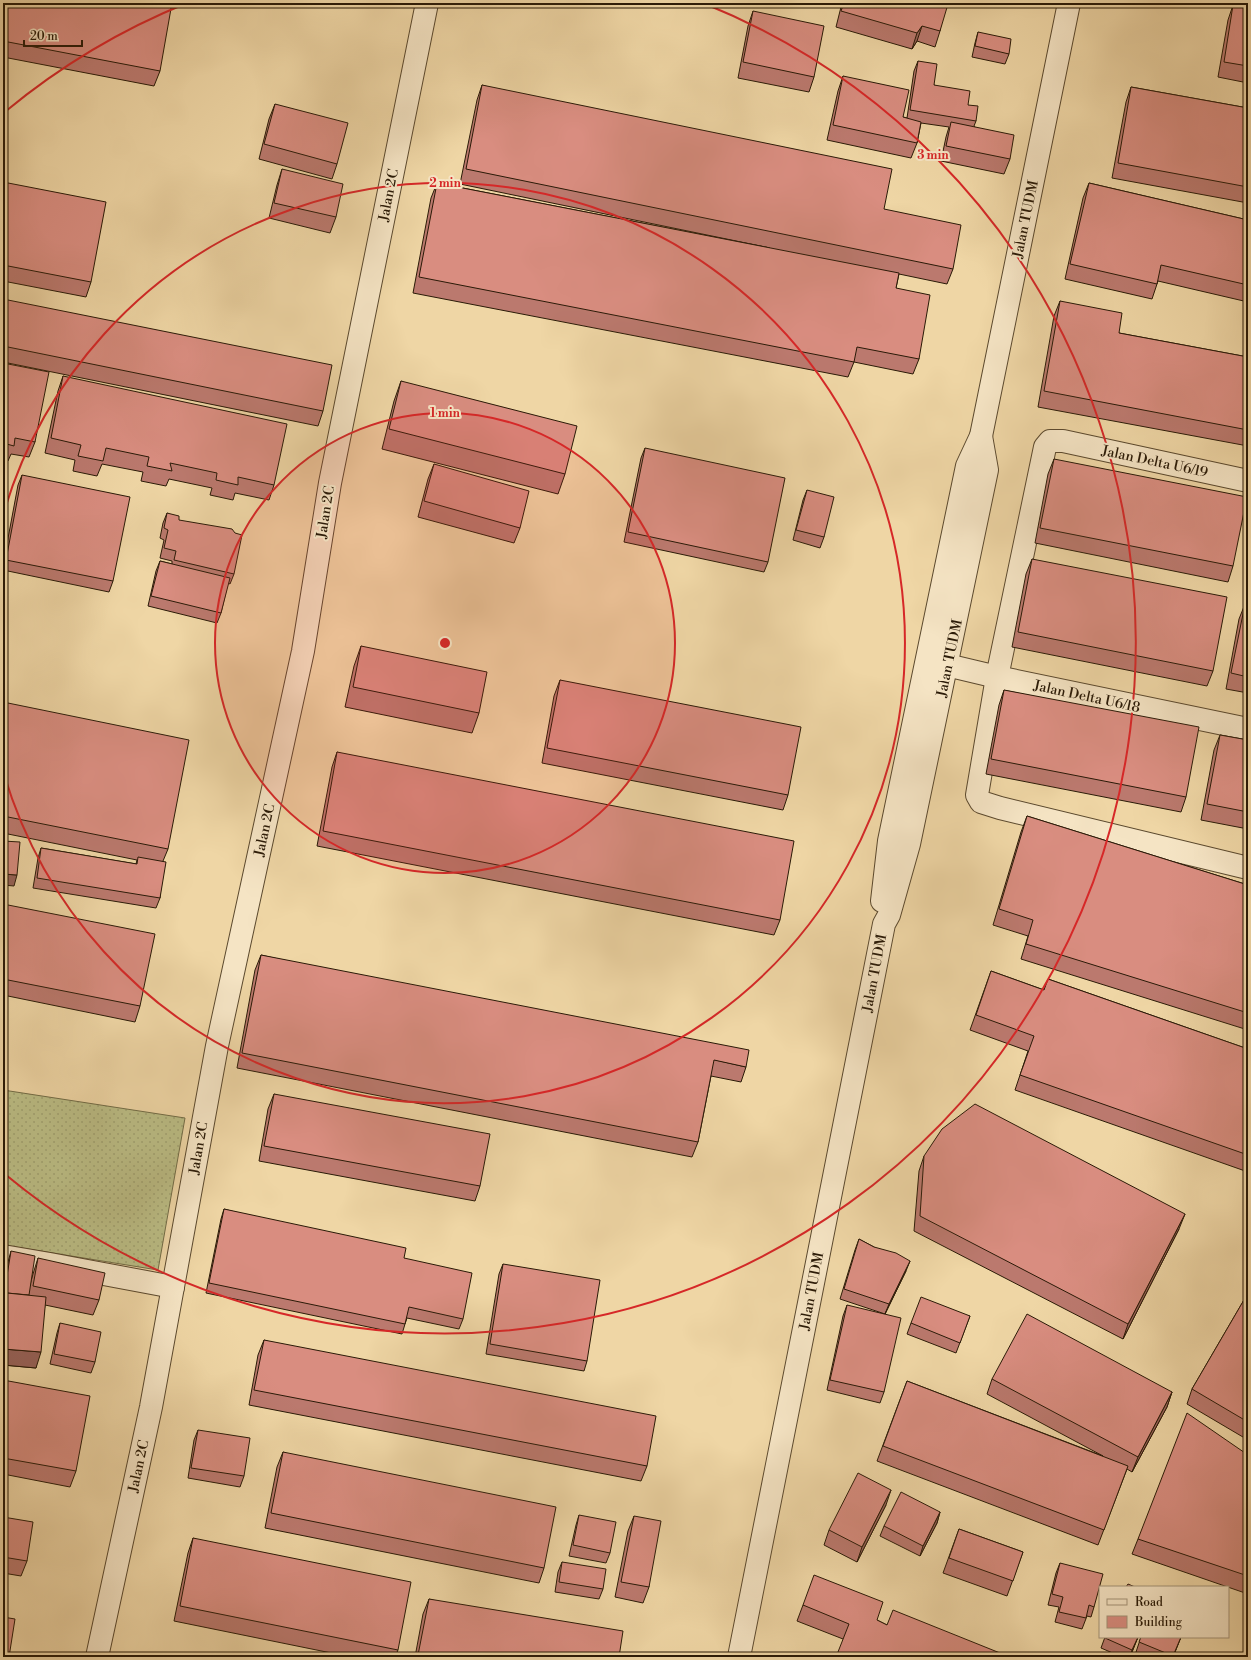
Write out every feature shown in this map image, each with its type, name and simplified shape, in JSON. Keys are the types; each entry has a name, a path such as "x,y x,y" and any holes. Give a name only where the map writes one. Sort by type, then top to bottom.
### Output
{"street":[{"name":"Jalan 2C","path":"97,1657 151,1407 217,1046 303,651 330,483 427,3"},
{"name":"Jalan TUDM","path":"884,924 881,912 889,841 967,466 981,436 1069,3"},
{"name":"Jalan TUDM","path":"738,1657 884,924 889,915 909,844 948,665 987,470 981,436"},
{"name":"Jalan Delta U6/19","path":"997,677 1045,447 1050,441 1063,441 1248,481"},
{"name":"Jalan Delta U6/18","path":"926,660 997,677 1248,729"},
{"path":"997,677 976,796 981,802 1248,868"},
{"path":"3,1256 173,1287"}],"green space":[{"path":"3,1090 185,1118 158,1270 3,1245"}],"building":[{"path":"3,3 172,3 160,71 3,41"},
{"path":"844,3 948,4 940,31 922,26 917,33 841,11"},
{"path":"1233,5 1248,7 1248,66 1224,62"},
{"path":"753,11 824,26 814,77 743,62"},
{"path":"978,32 1011,39 1009,54 975,46"},
{"path":"918,61 937,64 934,85 970,91 968,105 978,106 976,121 910,110"},
{"path":"3,62 6,63 3,79"},
{"path":"843,76 909,90 903,117 921,122 917,143 833,125"},
{"path":"482,85 892,169 884,209 961,225 953,269 466,169"},
{"path":"1131,87 1248,108 1248,187 1118,163"},
{"path":"275,104 348,123 337,164 264,144"},
{"path":"951,122 1014,135 1010,159 946,146"},
{"path":"282,169 343,184 336,217 274,203"},
{"path":"3,182 106,202 91,282 3,265"},
{"path":"437,183 899,273 896,288 930,295 919,359 857,347 854,362 419,277"},
{"path":"1089,183 1248,220 1248,285 1161,265 1157,284 1070,264"},
{"path":"3,299 332,365 323,411 3,346"},
{"path":"1060,301 1122,313 1119,333 1248,357 1248,430 1044,391"},
{"path":"3,363 49,372 35,442 15,438 14,446 3,443"},
{"path":"63,376 287,424 274,485 238,477 238,485 216,480 217,473 170,463 172,471 147,466 149,457 106,448 103,461 78,456 81,445 51,438"},
{"path":"401,381 577,426 565,474 389,429"},
{"path":"645,448 785,478 768,562 628,532"},
{"path":"1054,459 1247,497 1233,566 1040,528"},
{"path":"434,464 529,491 520,528 424,501"},
{"path":"3,474 6,475 3,492"},
{"path":"22,475 130,497 113,581 6,560"},
{"path":"807,490 834,497 824,537 796,530"},
{"path":"167,513 179,516 179,520 232,529 235,533 242,535 234,574 174,560 176,551 164,548 168,530 164,528"},
{"path":"1032,559 1227,597 1213,671 1018,632"},
{"path":"160,561 230,578 221,613 151,596"},
{"path":"1245,604 1248,605 1248,677 1231,673"},
{"path":"361,646 487,672 479,713 353,687"},
{"path":"560,680 801,727 788,795 547,748"},
{"path":"1004,690 1199,727 1186,797 991,759"},
{"path":"3,702 189,740 168,849 3,816"},
{"path":"1220,735 1248,740 1248,812 1207,804"},
{"path":"337,752 794,841 780,920 323,831"},
{"path":"1027,816 1248,885 1248,1013 1026,944 1033,920 999,909"},
{"path":"3,841 20,842 17,875 3,874"},
{"path":"41,848 137,864 138,857 166,862 160,898 37,878"},
{"path":"3,904 155,934 140,1006 3,979"},
{"path":"261,955 749,1050 746,1067 714,1060 698,1142 242,1053"},
{"path":"991,971 1044,990 1048,979 1248,1049 1248,1155 1020,1075 1034,1036 976,1015"},
{"path":"274,1094 490,1134 480,1186 264,1146"},
{"path":"975,1104 1185,1214 1128,1324 920,1216 924,1156 942,1129"},
{"path":"224,1209 406,1248 404,1258 472,1273 463,1319 409,1307 405,1324 209,1283"},
{"path":"859,1239 874,1247 896,1253 910,1261 889,1304 844,1289"},
{"path":"11,1251 35,1256 29,1295 4,1294"},
{"path":"38,1258 105,1273 99,1300 33,1286"},
{"path":"503,1264 600,1280 587,1361 490,1344"},
{"path":"7,1293 46,1297 41,1352 3,1349"},
{"path":"1248,1293 1248,1422 1192,1389"},
{"path":"921,1297 970,1316 960,1343 911,1323"},
{"path":"847,1305 901,1318 884,1392 830,1380"},
{"path":"1027,1314 1172,1392 1138,1457 992,1379"},
{"path":"60,1323 101,1332 95,1362 54,1354"},
{"path":"264,1340 656,1416 647,1466 254,1390"},
{"path":"3,1380 90,1396 76,1471 3,1458"},
{"path":"907,1381 1128,1466 1104,1530 883,1446"},
{"path":"1187,1413 1248,1455 1248,1576 1138,1539"},
{"path":"198,1430 250,1438 244,1476 191,1468"},
{"path":"283,1452 556,1507 544,1568 271,1513"},
{"path":"858,1473 891,1490 862,1547 829,1530"},
{"path":"901,1492 940,1512 923,1546 884,1526"},
{"path":"579,1515 616,1522 610,1553 573,1545"},
{"path":"634,1516 661,1521 649,1587 621,1582"},
{"path":"3,1517 33,1522 27,1561 3,1557"},
{"path":"959,1529 1023,1552 1013,1581 949,1558"},
{"path":"193,1538 411,1582 398,1650 180,1606"},
{"path":"562,1562 606,1569 603,1589 559,1582"},
{"path":"1060,1563 1103,1574 1094,1607 1089,1605 1086,1618 1059,1612 1063,1597 1052,1594"},
{"path":"814,1575 883,1602 877,1620 887,1625 893,1610 1010,1657 836,1657 849,1624 803,1605"},
{"path":"429,1599 623,1631 619,1657 428,1657 418,1655"},
{"path":"3,1617 15,1619 9,1657 3,1657"},
{"path":"1105,1638 1138,1638 1132,1650"},
{"path":"1141,1638 1181,1638 1173,1656 1139,1642"}]}
